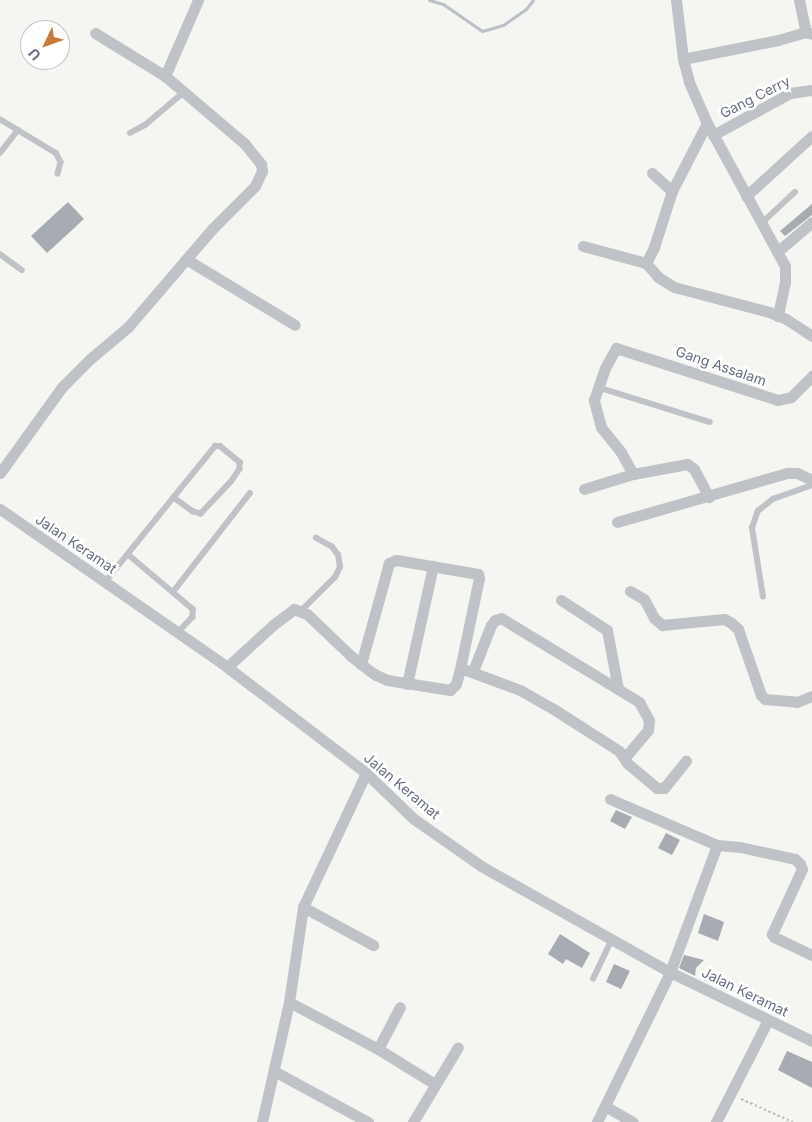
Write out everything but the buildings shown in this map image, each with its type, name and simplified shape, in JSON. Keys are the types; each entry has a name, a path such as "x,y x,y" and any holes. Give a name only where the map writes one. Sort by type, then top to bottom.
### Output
{"street":[{"path":"165,76 198,0"},
{"path":"676,0 683,59 689,82 706,123 777,252 786,273 778,316"},
{"path":"683,59 809,33 799,0"},
{"path":"0,472 62,387 90,359 128,327 212,229 255,186 262,171 261,164 245,144 182,93 165,76 95,33"},
{"name":"Gang Cerry","path":"714,135 790,93 812,90"},
{"path":"646,263 654,247 672,191 706,123"},
{"path":"746,196 812,136"},
{"path":"652,174 672,191"},
{"path":"777,252 812,222"},
{"path":"583,246 646,263 658,277 674,286 778,316 812,336"},
{"path":"186,259 295,325"},
{"name":"Gang Assalam","path":"597,387 614,349 619,347 778,400 791,398 812,376"},
{"path":"597,387 594,400 601,427 621,452 633,474"},
{"path":"584,489 633,474 687,464 694,469 709,496"},
{"path":"617,522 787,473 797,474 812,480"},
{"name":"Jalan Keramat","path":"0,509 227,667 366,773 414,818 481,866 670,972 812,1041"},
{"path":"227,667 294,609 302,610 361,664 387,680 450,690 456,684 460,669 479,575 396,560 387,566 361,664"},
{"path":"407,684 433,566"},
{"path":"630,591 644,598 654,618 662,625 724,619 730,622 738,629 761,695 765,699 797,702 812,696"},
{"path":"561,600 608,630 618,690"},
{"path":"473,671 491,625 495,620 501,618 639,702 649,720 648,730 625,758"},
{"path":"460,669 473,671 520,690 555,710 619,751 627,763 661,789 686,761"},
{"path":"262,1122 289,1002 303,907 366,773"},
{"path":"610,799 716,845 740,847 795,860 802,869 772,934 812,955"},
{"path":"597,1122 670,972 716,845"},
{"path":"303,907 373,946"},
{"path":"289,1002 378,1049 435,1084"},
{"path":"378,1049 400,1007"},
{"path":"716,1122 768,1020"},
{"path":"413,1122 458,1046"},
{"path":"274,1071 368,1122"},
{"path":"605,1106 632,1122"}],"lane":[{"path":"130,133 145,125 182,93"},
{"path":"0,119 56,153 61,162 58,174"},
{"path":"0,153 18,130"},
{"path":"761,224 795,192"},
{"path":"0,254 22,270"},
{"path":"597,387 710,422"},
{"path":"105,582 129,555 215,446 220,446 240,462 240,470 232,481 201,514 193,512 174,498"},
{"path":"763,597 752,528 758,512 773,499 812,486"},
{"path":"173,592 250,493"},
{"path":"302,610 335,576 340,567 338,555 332,547 316,538"},
{"path":"129,555 191,605 194,613 179,632"},
{"path":"593,979 612,939"}],"path":[{"path":"731,1094 793,1122"}],"waterway":[{"path":"429,0 443,4 482,31 503,25 526,9 533,0"}]}
